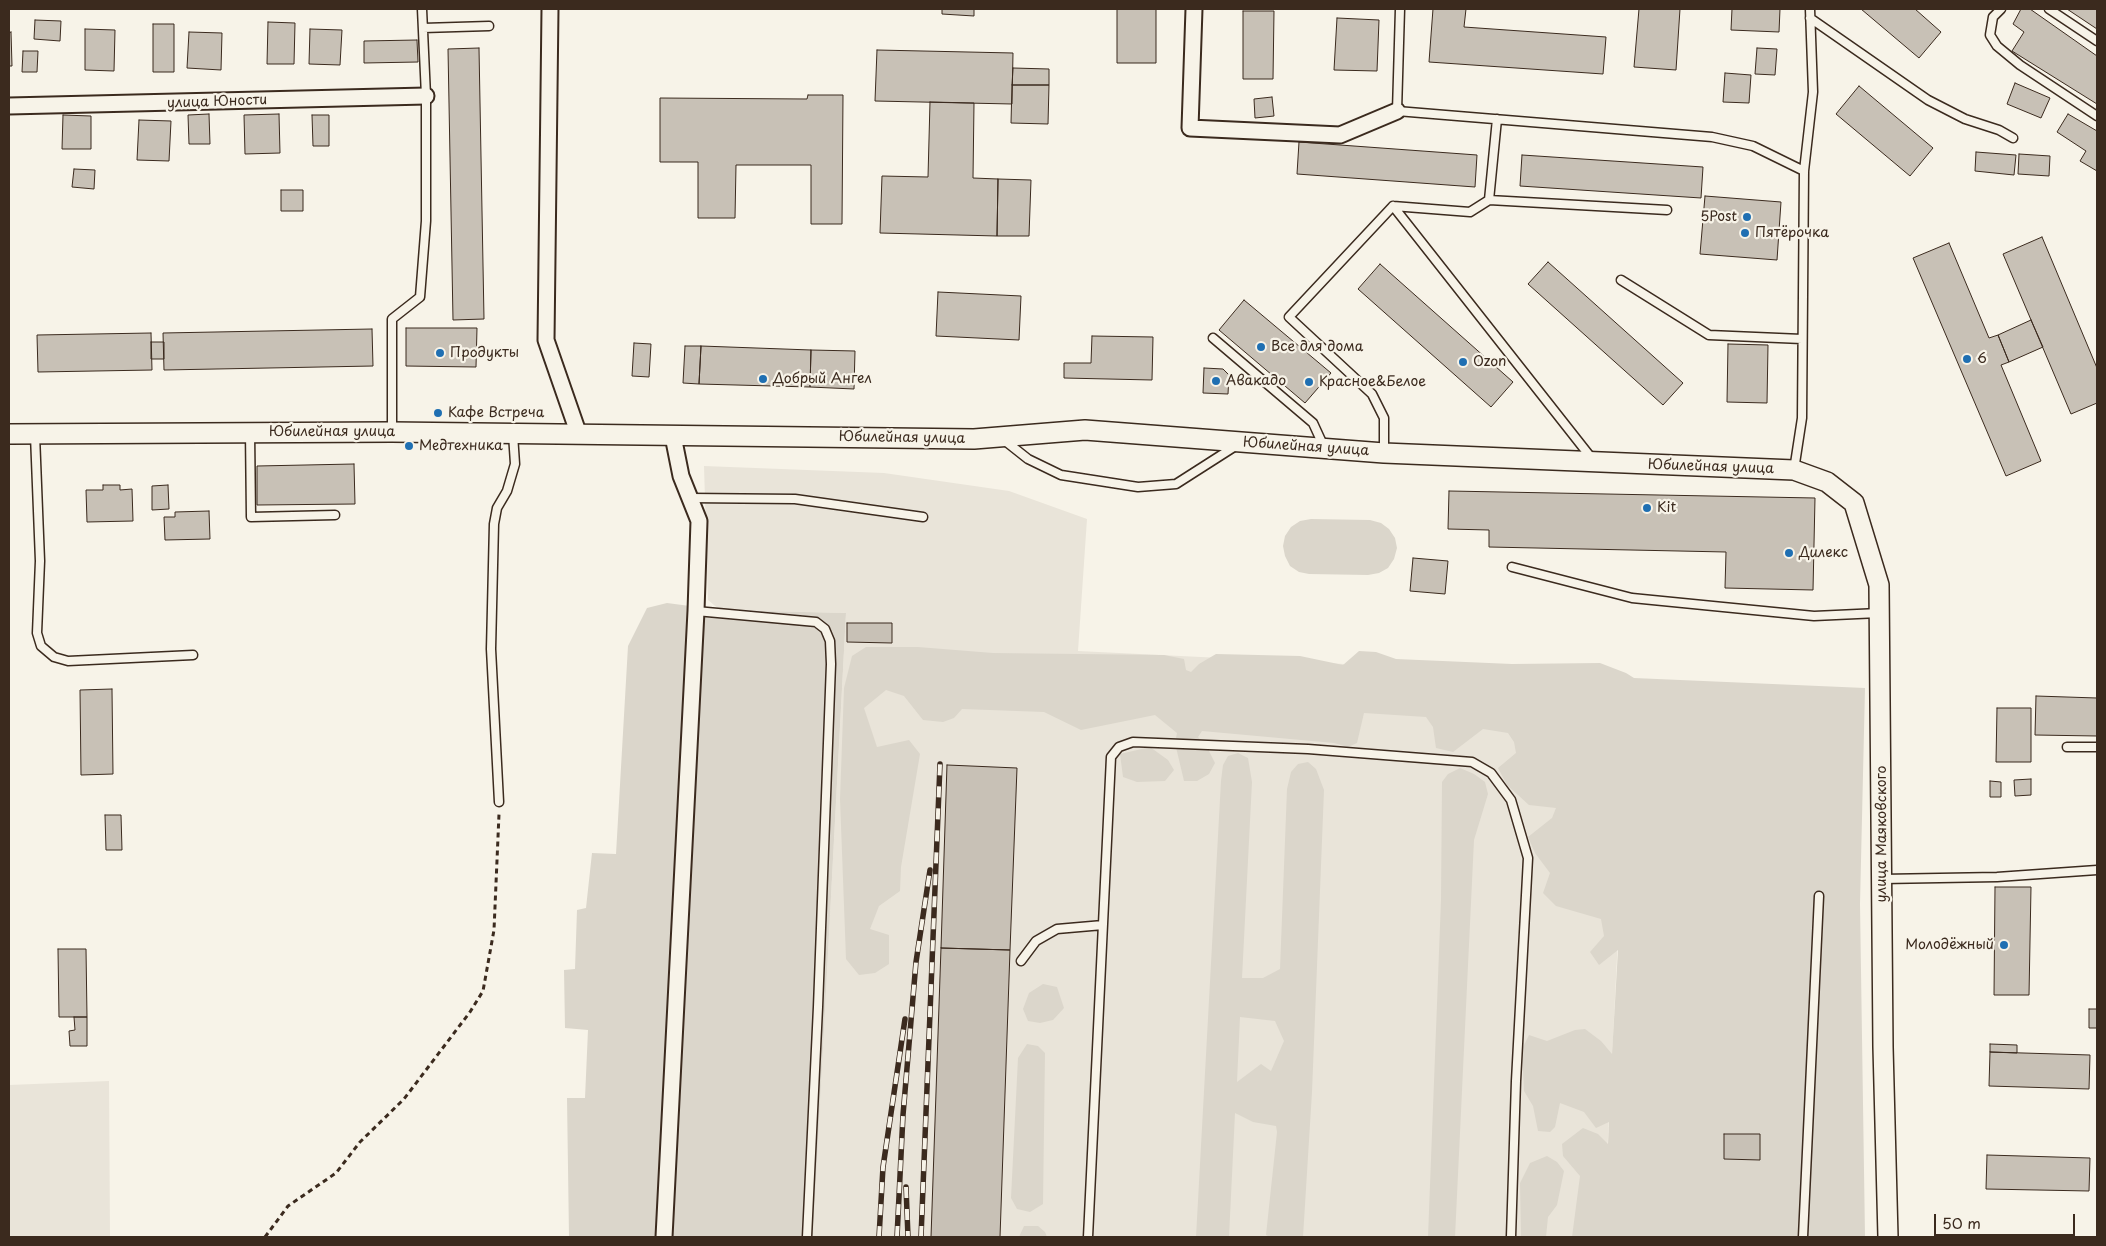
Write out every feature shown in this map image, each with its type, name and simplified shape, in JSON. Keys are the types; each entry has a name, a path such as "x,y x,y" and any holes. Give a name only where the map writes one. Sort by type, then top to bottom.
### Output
{"street":[{"path":"550,9 546,340 579,434"},
{"path":"1194,9 1190,128 1340,135 1397,110"},
{"name":"улица Юности","path":"9,106 426,96"},
{"name":"Юбилейная улица","path":"9,434 392,432 974,439 1085,430 1384,453 1794,470"},
{"path":"664,1237 696,611 698,522 681,476 673,436"},
{"name":"улица Маяковского","path":"1794,470 1827,482 1854,503 1879,584 1883,1048 1888,1237"}],"lane":[{"path":"392,432 392,319 420,297 426,221 426,96 422,9"},
{"path":"1400,9 1397,110 1712,137 1753,146 1804,171"},
{"path":"1794,470 1802,418 1804,171 1813,92 1810,9"},
{"path":"2001,9 1993,17 1990,36 1997,46 2020,65 2097,116"},
{"path":"2049,9 2097,41"},
{"path":"1810,18 1928,100 1965,119 1999,130 2013,138"},
{"path":"423,28 489,26"},
{"path":"1489,200 1497,119"},
{"path":"1393,206 1470,212 1489,200 1667,210"},
{"path":"1384,453 1384,418 1372,394 1289,317 1393,206"},
{"path":"1393,206 1594,462"},
{"path":"1621,280 1709,335 1802,339"},
{"path":"1213,338 1313,422 1325,449"},
{"path":"250,432 251,517 336,515"},
{"path":"35,434 40,561 37,633 41,646 54,657 68,661 193,655"},
{"path":"499,802 491,650 494,524 497,508 507,491 515,464 513,434"},
{"path":"1000,437 1028,459 1061,475 1138,487 1176,484 1241,442"},
{"path":"690,498 795,500 923,516"},
{"path":"1512,567 1632,598 1814,616 1879,613"},
{"path":"696,611 816,622 825,629 830,641 831,664 822,909 807,1237"},
{"path":"1088,1237 1111,757 1119,747 1133,742 1308,749 1472,762 1491,773 1511,800 1528,858 1516,1081 1511,1237"},
{"path":"2067,747 2097,747"},
{"path":"1882,879 1996,877 2097,870"},
{"path":"1804,1237 1818,896"},
{"path":"1022,961 1036,941 1057,929 1103,924"}],"path":[{"path":"265,1237 288,1206 336,1173 360,1142 404,1099 470,1012 483,991 494,930 499,802"}],"shaded area":[{"path":"704,466 884,473 1009,491 1087,519 1078,651 1631,678 1603,1237 813,1237 846,613 720,610 708,600"},
{"path":"1311,519 1370,520 1381,523 1389,529 1395,538 1397,548 1394,559 1388,568 1379,573 1368,575 1309,574 1299,572 1290,566 1285,556 1283,546 1285,536 1291,527 1300,521"},
{"path":"667,603 720,610 846,613 813,1237 569,1237 567,1098 585,1098 588,1030 565,1028 564,970 575,969 577,910 586,908 592,853 616,854 628,646 647,608"},
{"path":"866,647 918,647 993,653 1164,655 1184,659 1186,670 1191,672 1199,664 1216,654 1300,656 1343,665 1359,651 1376,652 1396,659 1512,664 1600,663 1634,678 1865,688 1860,904 1865,1237 1572,1237 1580,1176 1563,1156 1562,1144 1583,1128 1598,1134 1608,1144 1609,1122 1596,1128 1584,1112 1560,1103 1555,1127 1550,1132 1538,1131 1533,1106 1524,1091 1522,1049 1529,1035 1547,1041 1575,1030 1585,1029 1601,1041 1612,1054 1618,950 1599,965 1590,952 1604,936 1601,919 1556,906 1543,893 1550,873 1535,853 1528,837 1552,818 1556,808 1529,805 1507,785 1498,768 1516,753 1514,742 1508,733 1483,729 1453,752 1436,748 1433,727 1426,717 1364,713 1357,743 1348,747 1334,743 1202,731 1198,737 1208,749 1215,763 1209,774 1197,781 1184,781 1175,743 1177,733 1155,715 1081,730 1044,712 962,709 954,718 943,722 923,720 904,696 886,690 864,708 877,747 909,740 920,754 901,867 900,891 879,906 870,929 889,935 889,964 875,973 859,975 846,959 840,799 844,688 852,656"},
{"path":"1150,747 1168,760 1174,770 1165,781 1137,782 1123,777 1120,754"},
{"path":"1238,753 1248,758 1252,782 1242,978 1263,978 1280,969 1287,789 1291,772 1298,764 1308,762 1316,769 1324,790 1312,1092 1303,1237 1270,1237 1266,1235 1277,1132 1276,1126 1253,1122 1235,1113 1229,1237 1196,1237 1221,781 1223,765 1228,756","holes":["1240,1017 1275,1021 1284,1041 1271,1071 1261,1064 1237,1082"]},
{"path":"1460,768 1474,774 1485,782 1488,794 1474,840 1455,1237 1428,1237 1441,900 1442,782 1448,774"},
{"path":"1043,984 1057,987 1064,1008 1053,1020 1040,1023 1028,1021 1023,1009 1029,993"},
{"path":"1027,1044 1038,1046 1045,1053 1043,1204 1030,1212 1017,1209 1011,1198 1018,1058"},
{"path":"109,1081 110,1237 9,1237 9,1085"},
{"path":"1547,1156 1557,1162 1564,1171 1557,1205 1548,1217 1546,1237 1521,1237 1520,1183 1530,1163"},
{"path":"1024,1226 1038,1226 1045,1232 1047,1237 1019,1237"}],"building":[{"path":"942,9 974,9 974,16 942,14"},
{"path":"1117,9 1156,9 1156,63 1117,63"},
{"path":"1433,9 1466,9 1464,27 1606,37 1603,74 1429,62"},
{"path":"1639,9 1680,9 1676,70 1634,67"},
{"path":"1732,9 1780,9 1779,32 1731,30"},
{"path":"1861,9 1915,9 1941,32 1919,58"},
{"path":"2021,9 2030,9 2097,56 2097,104 2012,51 2024,32 2013,24"},
{"path":"2067,9 2097,9 2097,29"},
{"path":"1243,11 1274,11 1273,79 1243,79"},
{"path":"1337,18 1379,20 1377,71 1334,70"},
{"path":"35,20 61,21 60,41 34,39"},
{"path":"268,22 295,23 294,64 267,64"},
{"path":"153,24 174,24 174,72 153,72"},
{"path":"85,29 115,30 114,71 85,70"},
{"path":"310,29 342,30 340,65 309,64"},
{"path":"11,32 12,66 9,66 9,33"},
{"path":"189,32 222,33 221,70 187,68"},
{"path":"417,40 418,62 364,63 364,41"},
{"path":"479,48 484,319 453,320 448,49"},
{"path":"1757,48 1777,49 1775,75 1755,74"},
{"path":"877,50 1013,53 1012,104 875,101"},
{"path":"23,51 38,51 37,72 22,72"},
{"path":"1013,68 1049,69 1049,85 1012,85"},
{"path":"1725,73 1751,75 1749,103 1723,102"},
{"path":"2015,83 2050,98 2041,118 2007,104"},
{"path":"1012,85 1049,85 1048,124 1011,123"},
{"path":"1859,86 1933,148 1910,176 1836,114"},
{"path":"808,95 843,95 842,224 811,224 811,165 736,165 735,218 698,218 698,162 660,162 660,98 807,99"},
{"path":"1272,97 1274,116 1255,118 1254,99"},
{"path":"930,102 974,103 973,178 998,179 997,236 880,233 882,176 928,177"},
{"path":"209,114 210,144 189,144 188,115"},
{"path":"279,114 280,153 245,154 244,115"},
{"path":"2068,114 2097,131 2097,171 2080,161 2086,151 2057,132"},
{"path":"63,115 91,116 91,149 62,149"},
{"path":"312,115 329,115 329,146 313,146"},
{"path":"139,120 171,121 169,161 137,160"},
{"path":"1299,142 1477,155 1475,187 1297,174"},
{"path":"1976,152 2016,155 2014,175 1975,171"},
{"path":"2019,154 2050,156 2049,176 2018,174"},
{"path":"1522,155 1703,167 1701,198 1520,186"},
{"path":"74,169 95,170 94,189 72,187"},
{"path":"998,179 1031,180 1029,236 997,236"},
{"path":"281,190 303,190 303,211 281,211"},
{"path":"1705,196 1781,202 1777,260 1700,254"},
{"path":"2042,237 2097,368 2097,403 2071,414 2003,254"},
{"path":"1949,243 1989,338 1998,335 2009,362 2001,365 2041,461 2006,476 1913,258"},
{"path":"1548,262 1683,383 1663,405 1528,284"},
{"path":"1380,264 1513,382 1491,407 1358,289"},
{"path":"938,292 1021,296 1019,340 936,336"},
{"path":"1244,300 1331,373 1305,403 1219,330"},
{"path":"2031,320 2043,347 2009,362 1998,335"},
{"path":"406,328 477,328 476,367 406,366"},
{"path":"372,329 373,366 164,370 163,333"},
{"path":"151,333 152,370 38,372 37,335"},
{"path":"1092,336 1153,337 1152,380 1064,378 1064,363 1091,363"},
{"path":"151,342 164,342 164,359 151,359"},
{"path":"634,343 651,344 649,377 632,376"},
{"path":"1728,344 1768,345 1767,403 1727,402"},
{"path":"685,346 701,346 699,384 683,383"},
{"path":"701,346 811,350 810,387 699,384"},
{"path":"811,350 855,351 854,389 810,387"},
{"path":"1204,368 1223,369 1229,375 1228,394 1203,393"},
{"path":"354,464 355,504 257,505 257,466"},
{"path":"103,485 120,485 120,490 132,489 133,521 87,522 86,490 103,490"},
{"path":"168,485 169,509 152,510 152,486"},
{"path":"1449,491 1815,498 1813,590 1725,588 1726,552 1489,547 1489,530 1448,529"},
{"path":"209,511 210,539 165,540 164,517 175,517 175,512"},
{"path":"1413,558 1448,561 1445,594 1410,591"},
{"path":"847,623 892,623 892,643 847,642"},
{"path":"112,689 113,774 81,775 80,690"},
{"path":"2036,696 2097,698 2097,736 2035,735"},
{"path":"1997,708 2031,708 2031,762 1996,762"},
{"path":"947,765 1017,768 1010,950 941,948"},
{"path":"2031,779 2031,795 2015,796 2014,780"},
{"path":"1990,781 2001,782 2001,797 1990,797"},
{"path":"105,815 121,815 122,850 106,850"},
{"path":"1995,887 2031,887 2029,995 1994,995"},
{"path":"941,948 1010,950 1000,1237 931,1237"},
{"path":"58,949 86,949 87,1017 59,1017"},
{"path":"2089,1009 2097,1009 2097,1028 2089,1028"},
{"path":"74,1017 87,1017 87,1046 70,1046 69,1031 75,1030"},
{"path":"1990,1044 2017,1045 2017,1053 1990,1052"},
{"path":"1990,1052 2090,1055 2089,1089 1989,1086"},
{"path":"1724,1134 1760,1134 1760,1160 1724,1159"},
{"path":"1987,1155 2090,1158 2089,1191 1986,1189"}],"railway":[{"path":"921,1237 940,764"},
{"path":"897,1237 903,1115 916,962 930,870"},
{"path":"879,1237 883,1167 905,1019"},
{"path":"906,1187 908,1237"}],"place":[{"name":"5Post","path":"1747,217"},
{"name":"Пятёрочка","path":"1745,233"},
{"name":"Все для дома","path":"1261,347"},
{"name":"Продукты","path":"440,353"},
{"name":"6","path":"1967,359"},
{"name":"Ozon","path":"1463,362"},
{"name":"Добрый Ангел","path":"763,379"},
{"name":"Авакадо","path":"1216,381"},
{"name":"Красное&Белое","path":"1309,382"},
{"name":"Кафе Встреча","path":"438,413"},
{"name":"Медтехника","path":"409,446"},
{"name":"Kit","path":"1647,508"},
{"name":"Дилекс","path":"1789,553"},
{"name":"Молодёжный","path":"2004,945"}]}
